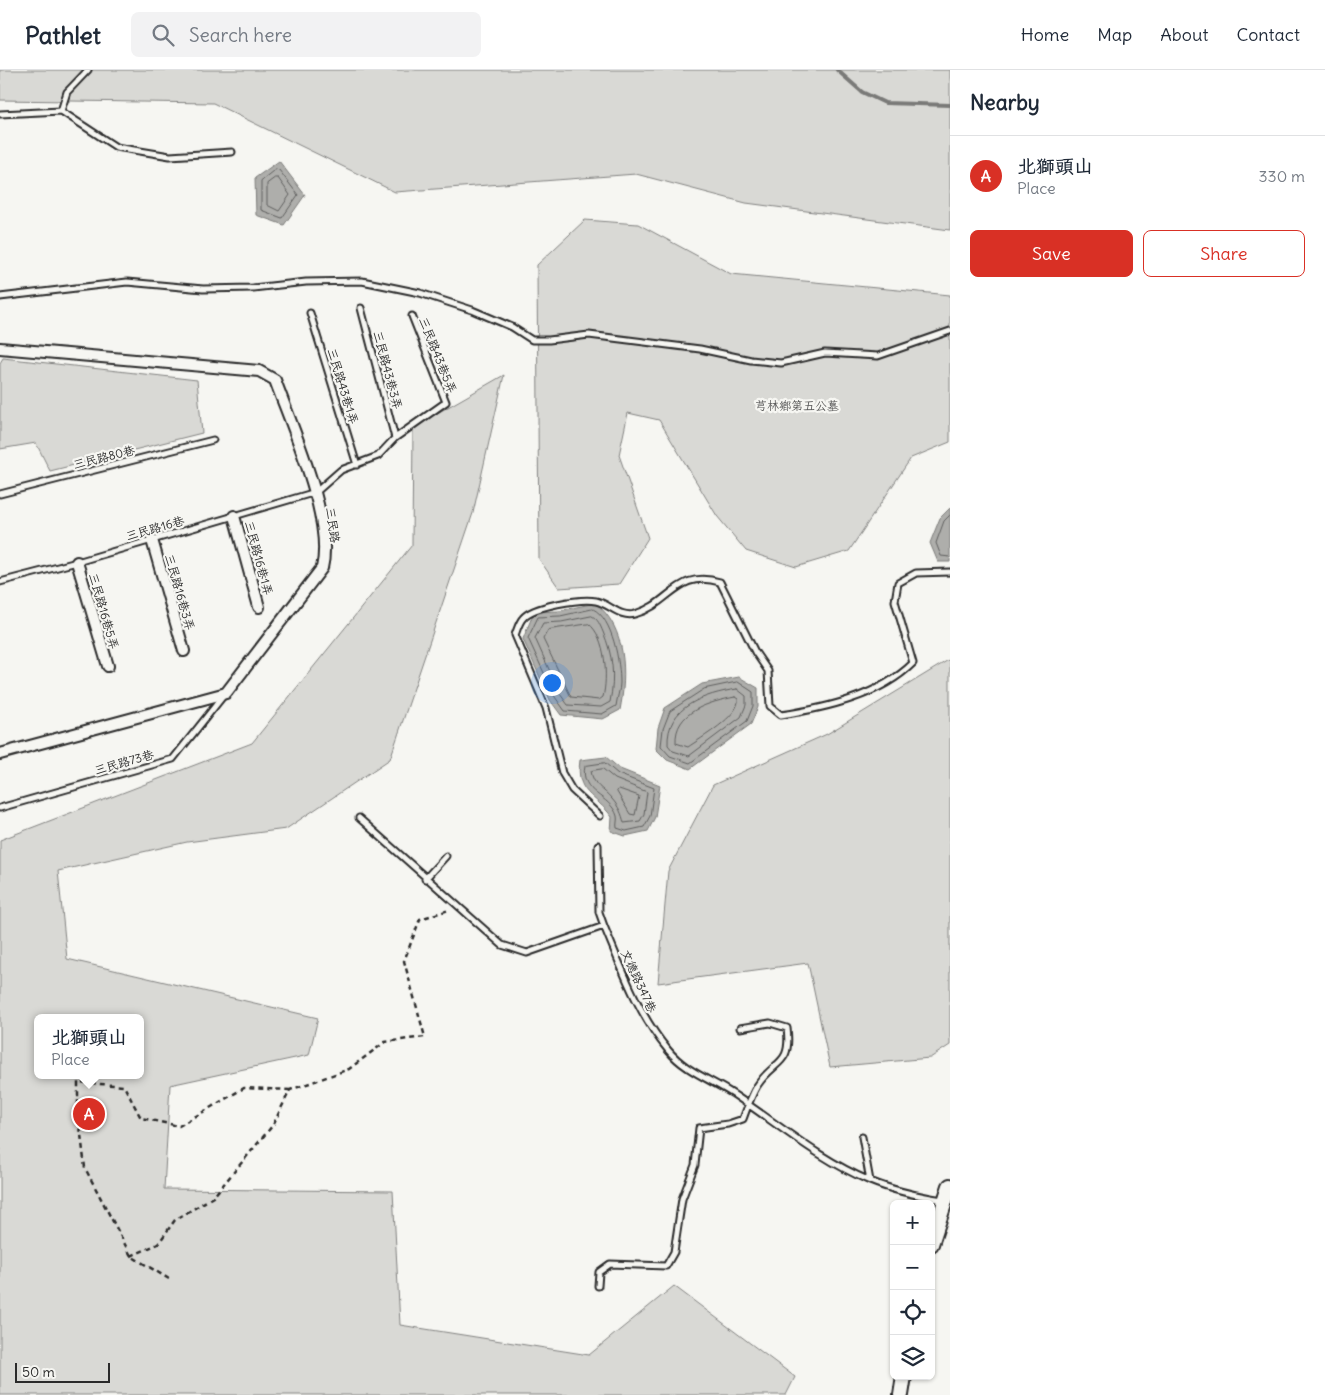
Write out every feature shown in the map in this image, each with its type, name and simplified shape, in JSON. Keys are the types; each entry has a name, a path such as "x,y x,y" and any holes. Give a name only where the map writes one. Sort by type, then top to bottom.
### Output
{"main road":[{"path":"935,1230 950,1186"},
{"path":"900,1395 903,1380"}],"street":[{"name":"三民路","path":"0,348 259,372 275,380 316,492 325,555 322,568 226,693"},
{"name":"三民路16巷1弄","path":"234,516 259,607"},
{"name":"三民路16巷3弄","path":"152,540 184,650"},
{"name":"三民路16巷5弄","path":"77,562 108,666"},
{"path":"0,754 226,693"}],"lane":[{"path":"61,111 67,92 88,70"},
{"path":"0,114 61,111 116,147 170,156 232,152"},
{"path":"0,297 127,282 203,290 253,288 306,282 362,281 420,293 472,310 512,326 532,340 589,335 700,349 751,360 781,363 825,353 878,356 950,331"},
{"name":"三民路43巷3弄","path":"361,308 395,438"},
{"name":"三民路43巷1弄","path":"310,313 357,466"},
{"name":"三民路43巷5弄","path":"395,438 446,402 412,316"},
{"path":"316,492 341,470 357,466 378,456 395,438"},
{"name":"三民路80巷","path":"0,494 213,440"},
{"name":"三民路16巷","path":"0,582 77,562 316,492"},
{"path":"600,816 572,790 562,773 546,708 515,635 522,618 538,608 595,601 608,605 620,614 633,615 654,607 668,593 687,581 705,578 720,582 755,652 768,671 770,706 781,715 843,700 876,689 901,675 913,663 895,601 898,583 916,573 950,572"},
{"name":"三民路73巷","path":"0,808 173,759 226,693"},
{"path":"358,818 502,945 528,953 604,926"},
{"name":"文德路347巷","path":"598,845 599,912 604,926 642,1014 668,1050 684,1067 748,1105 820,1154 870,1181 907,1193 944,1200"},
{"path":"425,879 446,856"},
{"path":"598,1286 599,1272 610,1264 666,1266 674,1252 682,1199 695,1165 699,1128 728,1124 743,1119 757,1086 769,1071 783,1061 789,1044 787,1028 770,1023 740,1028"},
{"path":"862,1137 870,1181"}],"path":[{"path":"169,1279 131,1256 85,1168 78,1109 78,1082 124,1086 141,1118 179,1126 244,1088 290,1090 349,1069 384,1042 425,1037 404,961 420,919 460,906"},
{"path":"131,1256 158,1244 175,1220 213,1197 273,1125 290,1090"}],"green space":[{"path":"0,70 950,70 950,230 746,203 636,174 395,192 213,103 0,100"},
{"name":"芎林鄉第五公墓","path":"585,220 638,224 731,274 950,295 950,442 911,458 849,551 796,567 746,551 717,516 659,420 628,413 619,455 648,538 619,584 559,588 539,559 537,265"},
{"path":"3,358 197,380 202,433 50,471 36,443 0,449 0,363"},
{"path":"504,375 473,513 390,759 286,829 187,842 58,871 67,959 318,1018 309,1055 170,1085 164,1189 393,1191 400,1325 589,1355 674,1286 795,1377 786,1395 0,1395 0,840 252,743 412,545 413,427"},
{"path":"950,659 950,1045 930,1058 830,1067 808,963 658,983 668,871 713,785 827,734"}],"water":[{"path":"279,161 305,195 284,225 256,215 255,178"},
{"path":"950,508 950,562 938,562 930,543 940,518"},
{"path":"595,603 606,613 619,638 624,667 620,710 603,719 561,715 550,700 523,639 534,612 559,611"},
{"path":"739,677 758,688 758,707 751,724 690,769 667,760 656,749 658,728 665,708 702,684"},
{"path":"606,757 620,769 660,785 655,817 648,831 625,836 611,831 612,817 583,787 579,771 580,760"}],"waterway":[{"path":"837,70 862,92 885,103 950,105"}],"place":[{"name":"北獅頭山","path":"89,1114"}]}
